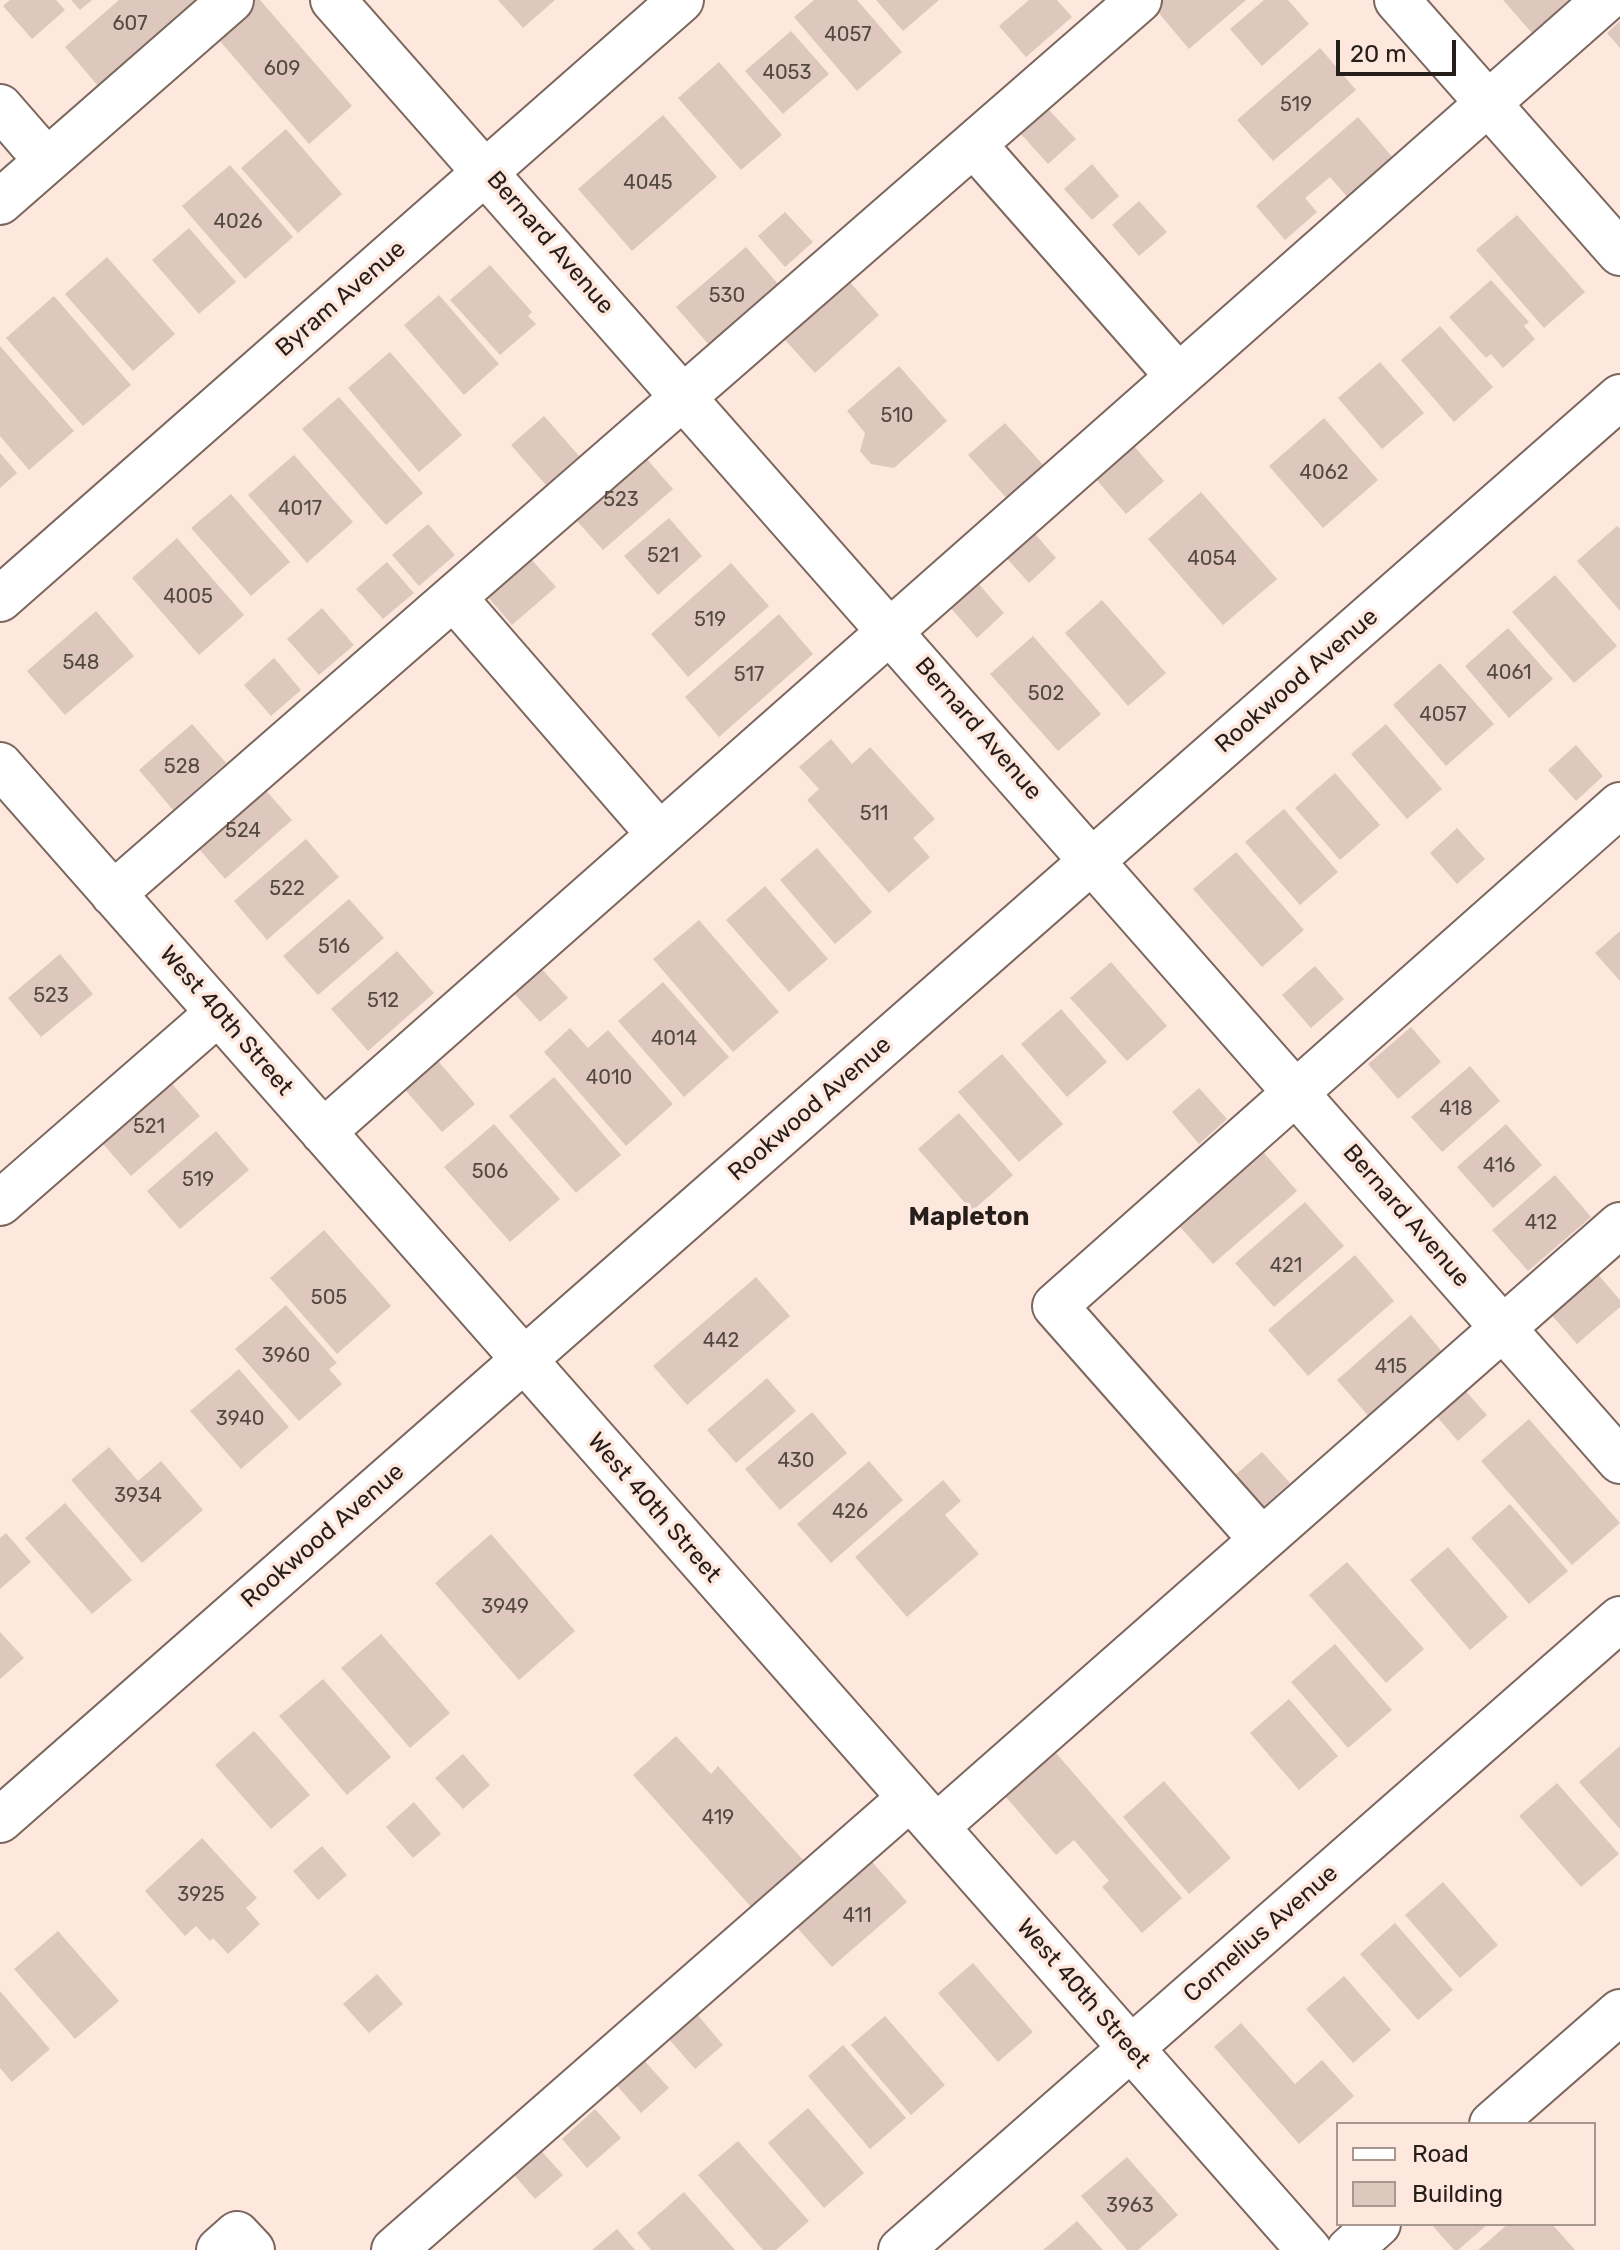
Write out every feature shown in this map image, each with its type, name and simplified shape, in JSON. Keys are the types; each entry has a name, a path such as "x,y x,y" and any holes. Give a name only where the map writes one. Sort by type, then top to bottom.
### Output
{"street":[{"path":"0,202 231,0"},
{"name":"Bernard Avenue","path":"333,0 1620,1461"},
{"name":"Byram Avenue","path":"0,599 681,0"},
{"path":"113,894 1139,0"},
{"path":"1397,0 1620,253"},
{"path":"323,1132 1605,0"},
{"path":"0,107 47,161"},
{"path":"974,145 1178,376"},
{"name":"Rookwood Avenue","path":"0,1820 1620,397"},
{"path":"454,598 659,834"},
{"name":"West 40th Street","path":"0,765 1309,2250"},
{"path":"1262,1540 1055,1306 1620,805"},
{"path":"0,1203 218,1013"},
{"path":"394,2250 923,1812 1262,1540 1620,1225"},
{"name":"Cornelius Avenue","path":"901,2250 1620,1619"},
{"path":"1494,2122 1620,2012"},
{"path":"1349,2250 1376,2226"},
{"path":"219,2250 237,2234 252,2250"}],"building":[{"path":"10,0 56,0 65,10 32,39 3,6"},
{"path":"71,0 92,0 80,10"},
{"path":"119,0 196,0 98,86 65,47"},
{"path":"251,0 260,0 352,106 309,144 213,33"},
{"path":"498,0 555,0 523,28"},
{"path":"814,0 857,0 902,52 857,91 794,17"},
{"path":"876,0 939,0 903,31"},
{"path":"1029,0 1057,0 1072,17 1026,57 999,26"},
{"path":"1158,0 1246,0 1189,49 1152,5"},
{"path":"1264,0 1288,0 1309,24 1262,66 1230,29"},
{"path":"1503,0 1569,0 1532,33"},
{"path":"1620,21 1620,48 1607,33"},
{"path":"791,31 829,74 783,114 745,71"},
{"path":"1320,48 1356,90 1273,161 1237,120"},
{"path":"719,62 782,135 741,170 678,98"},
{"path":"1048,109 1076,139 1048,164 1020,133"},
{"path":"663,115 717,177 632,251 578,189"},
{"path":"1358,117 1394,159 1349,199 1330,177 1305,198 1317,212 1285,240 1256,206"},
{"path":"286,129 342,194 298,233 241,168"},
{"path":"1092,164 1119,196 1092,220 1064,189"},
{"path":"230,165 293,237 245,279 182,206"},
{"path":"1139,201 1167,232 1139,256 1112,225"},
{"path":"785,212 813,242 785,267 758,236"},
{"path":"1517,215 1585,292 1544,328 1476,250"},
{"path":"189,228 236,282 199,314 152,260"},
{"path":"746,247 778,284 709,345 676,307"},
{"path":"107,257 175,334 133,371 65,294"},
{"path":"490,265 532,312 528,316 536,324 500,355 450,300"},
{"path":"840,271 879,315 815,373 776,330"},
{"path":"1491,280 1529,322 1524,326 1535,339 1503,368 1491,354 1486,358 1449,317"},
{"path":"439,295 499,364 464,395 404,325"},
{"path":"54,296 131,385 83,426 6,338"},
{"path":"1440,326 1493,387 1454,422 1401,360"},
{"path":"0,346 74,431 29,470 0,436"},
{"path":"390,352 462,435 419,472 348,388"},
{"path":"1380,362 1424,413 1382,449 1338,398"},
{"path":"899,366 947,421 894,468 871,464 860,451 865,433 847,411"},
{"path":"339,397 423,493 386,525 302,429"},
{"path":"544,416 579,456 546,485 511,445"},
{"path":"1324,418 1378,480 1323,528 1269,466"},
{"path":"1005,423 1047,469 1010,502 968,455"},
{"path":"1133,445 1164,481 1126,514 1095,478"},
{"path":"639,450 673,489 603,550 568,511"},
{"path":"0,453 17,473 0,488"},
{"path":"294,455 353,522 307,563 248,495"},
{"path":"1201,492 1277,579 1223,625 1148,539"},
{"path":"231,494 290,562 251,596 191,528"},
{"path":"669,518 702,556 658,595 624,556"},
{"path":"428,524 455,555 419,586 392,555"},
{"path":"1617,526 1620,529 1620,611 1577,561"},
{"path":"1029,527 1056,558 1029,583 1001,552"},
{"path":"177,538 244,615 199,655 132,578"},
{"path":"524,551 556,587 512,625 481,589"},
{"path":"387,562 414,593 383,619 356,589"},
{"path":"731,563 769,606 688,677 651,634"},
{"path":"1555,575 1617,646 1574,683 1512,612"},
{"path":"977,582 1004,613 977,638 949,606"},
{"path":"1102,600 1166,673 1128,706 1065,633"},
{"path":"322,608 354,645 319,675 287,639"},
{"path":"96,611 134,656 65,715 27,671"},
{"path":"779,614 813,654 719,737 685,697"},
{"path":"1508,628 1553,679 1509,718 1465,666"},
{"path":"1033,636 1101,714 1058,751 990,674"},
{"path":"274,658 301,690 271,716 244,685"},
{"path":"1440,663 1494,724 1446,766 1393,705"},
{"path":"192,724 226,763 173,810 139,770"},
{"path":"1386,724 1442,789 1407,819 1351,754"},
{"path":"831,739 852,764 870,747 935,819 913,838 930,857 889,893 807,800 819,789 799,767"},
{"path":"1576,745 1603,776 1576,801 1548,770"},
{"path":"1335,773 1380,825 1340,860 1295,808"},
{"path":"260,784 292,820 225,879 193,842"},
{"path":"1284,809 1338,872 1300,905 1245,842"},
{"path":"1457,828 1485,859 1457,884 1430,853"},
{"path":"306,839 339,877 267,940 234,901"},
{"path":"817,848 872,912 835,944 780,880"},
{"path":"1236,852 1304,930 1262,967 1193,889"},
{"path":"765,886 828,959 789,992 726,920"},
{"path":"349,899 384,938 318,995 283,956"},
{"path":"699,920 779,1012 733,1052 653,959"},
{"path":"1620,931 1620,981 1595,953"},
{"path":"397,951 434,993 368,1051 331,1009"},
{"path":"60,954 93,994 41,1037 8,998"},
{"path":"1111,962 1167,1026 1127,1061 1070,998"},
{"path":"1315,966 1344,999 1311,1028 1282,995"},
{"path":"540,967 568,998 540,1022 512,991"},
{"path":"663,982 729,1057 684,1097 618,1021"},
{"path":"1061,1009 1107,1062 1067,1097 1021,1044"},
{"path":"1411,1027 1441,1062 1398,1099 1368,1064"},
{"path":"570,1028 588,1048 608,1030 673,1104 626,1146 544,1052"},
{"path":"1002,1054 1063,1124 1019,1162 958,1092"},
{"path":"433,1055 475,1104 442,1132 400,1084"},
{"path":"1470,1066 1500,1101 1442,1152 1411,1117"},
{"path":"554,1077 621,1155 576,1193 509,1116"},
{"path":"167,1078 200,1116 131,1176 98,1138"},
{"path":"1199,1088 1227,1119 1199,1144 1172,1112"},
{"path":"959,1113 1013,1175 972,1211 918,1149"},
{"path":"494,1124 560,1199 510,1242 444,1167"},
{"path":"1506,1124 1542,1165 1493,1208 1457,1167"},
{"path":"216,1131 249,1170 180,1229 147,1191"},
{"path":"1259,1147 1297,1191 1213,1264 1175,1221"},
{"path":"1555,1175 1591,1217 1528,1271 1492,1230"},
{"path":"1305,1202 1344,1246 1274,1307 1235,1263"},
{"path":"324,1230 391,1306 337,1354 270,1278"},
{"path":"1355,1255 1394,1301 1308,1376 1268,1330"},
{"path":"1595,1271 1620,1300 1620,1307 1577,1344 1548,1311"},
{"path":"756,1277 790,1316 687,1405 653,1366"},
{"path":"286,1305 337,1363 329,1369 342,1384 299,1421 235,1349"},
{"path":"1411,1315 1445,1355 1371,1419 1337,1380"},
{"path":"239,1369 289,1427 241,1469 190,1411"},
{"path":"767,1378 796,1411 736,1463 707,1430"},
{"path":"1461,1386 1487,1415 1458,1441 1432,1411"},
{"path":"812,1412 847,1453 780,1510 745,1469"},
{"path":"1529,1419 1620,1523 1572,1565 1481,1461"},
{"path":"109,1447 138,1481 161,1461 203,1510 142,1563 71,1480"},
{"path":"1262,1452 1290,1483 1262,1508 1234,1476"},
{"path":"869,1461 903,1500 831,1563 797,1524"},
{"path":"943,1480 961,1501 945,1515 979,1554 907,1617 855,1557"},
{"path":"65,1503 132,1580 92,1614 25,1538"},
{"path":"1510,1504 1568,1571 1529,1604 1471,1538"},
{"path":"6,1533 31,1562 0,1589 0,1538"},
{"path":"491,1534 575,1631 519,1680 435,1583"},
{"path":"1448,1547 1508,1617 1470,1650 1410,1580"},
{"path":"1347,1562 1424,1649 1386,1683 1309,1595"},
{"path":"0,1632 24,1658 0,1679"},
{"path":"381,1634 450,1713 410,1748 341,1668"},
{"path":"1335,1644 1392,1710 1348,1748 1291,1682"},
{"path":"323,1679 391,1757 347,1795 279,1716"},
{"path":"1289,1699 1338,1756 1299,1790 1250,1733"},
{"path":"254,1731 310,1795 271,1829 215,1765"},
{"path":"676,1736 711,1774 718,1766 804,1861 752,1908 633,1775"},
{"path":"1620,1746 1620,1829 1579,1782"},
{"path":"1056,1753 1182,1898 1142,1933 1102,1887 1109,1881 1074,1840 1056,1855 1005,1796"},
{"path":"463,1754 490,1785 463,1809 435,1778"},
{"path":"1164,1781 1231,1858 1189,1894 1123,1817"},
{"path":"1557,1783 1619,1854 1581,1887 1519,1816"},
{"path":"414,1802 441,1834 413,1858 386,1827"},
{"path":"202,1838 257,1898 246,1908 260,1924 228,1954 196,1926 185,1936 145,1891"},
{"path":"322,1846 347,1875 318,1900 293,1871"},
{"path":"868,1857 907,1902 832,1967 793,1923"},
{"path":"1443,1882 1498,1945 1460,1978 1405,1915"},
{"path":"1395,1923 1453,1990 1418,2020 1360,1954"},
{"path":"58,1931 119,2001 75,2039 14,1969"},
{"path":"973,1963 1033,2032 998,2062 938,1993"},
{"path":"377,1974 403,2004 369,2033 343,2004"},
{"path":"1344,1976 1391,2030 1353,2063 1306,2009"},
{"path":"0,1991 50,2049 12,2082 0,2068"},
{"path":"696,2013 723,2045 695,2069 668,2038"},
{"path":"885,2016 945,2085 911,2115 851,2045"},
{"path":"1241,2023 1295,2084 1322,2060 1354,2096 1299,2144 1214,2047"},
{"path":"843,2045 906,2118 870,2149 808,2076"},
{"path":"641,2057 669,2088 641,2113 613,2081"},
{"path":"808,2108 864,2173 824,2208 768,2143"},
{"path":"595,2109 621,2138 587,2168 562,2139"},
{"path":"738,2141 809,2221 776,2250 763,2250 698,2175"},
{"path":"535,2144 563,2175 535,2199 508,2168"},
{"path":"1127,2157 1178,2215 1138,2250 1127,2250 1081,2196"},
{"path":"684,2192 735,2250 651,2250 637,2233"},
{"path":"1077,2221 1103,2250 1043,2250"},
{"path":"1433,2226 1486,2226 1458,2250 1454,2250"},
{"path":"1506,2226 1554,2226 1575,2250 1478,2250"},
{"path":"617,2229 635,2250 592,2250"}],"district":[{"name":"Mapleton","path":"969,1217"}]}
